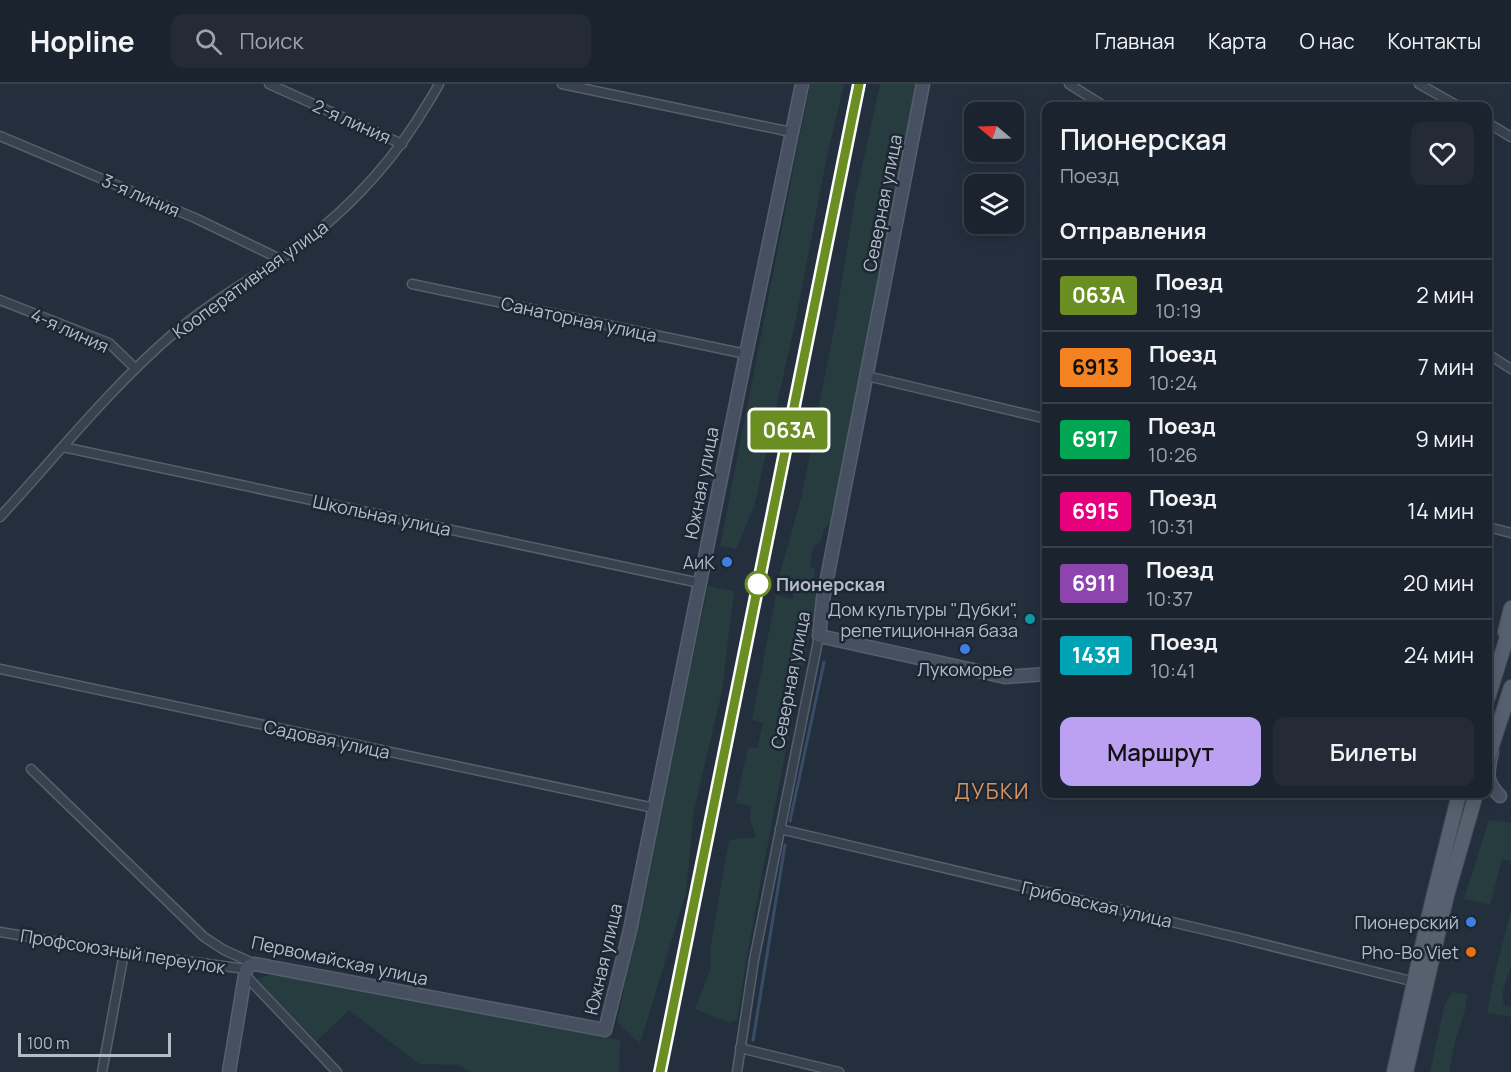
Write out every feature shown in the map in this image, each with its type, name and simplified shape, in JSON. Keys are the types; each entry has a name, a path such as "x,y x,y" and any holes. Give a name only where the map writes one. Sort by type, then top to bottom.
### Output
{"main road":[{"path":"1495,675 1511,608"},
{"path":"1492,685 1511,624"},
{"path":"1492,745 1511,687"},
{"path":"1394,1072 1458,798"},
{"path":"1406,1072 1447,895 1475,798"}],"street":[{"name":"2-я линия","path":"270,84 402,144"},
{"name":"Кооперативная улица","path":"0,517 108,396 176,331 212,303 280,259 321,228 360,193 402,144 439,84"},
{"path":"562,84 791,132"},
{"name":"Южная улица","path":"605,1030 630,930 802,84"},
{"name":"Северная улица","path":"737,1072 754,960 819,636 823,599 923,84"},
{"path":"1069,84 1098,102"},
{"path":"1419,84 1451,102"},
{"path":"1492,125 1511,137"},
{"name":"3-я линия","path":"0,136 195,218 280,259"},
{"name":"Санаторная улица","path":"412,284 746,354"},
{"name":"4-я линия","path":"0,300 109,343 135,368"},
{"path":"1492,357 1511,369"},
{"path":"867,376 1042,418"},
{"name":"Школьная улица","path":"63,447 700,583"},
{"path":"1492,528 1511,533"},
{"path":"819,636 1005,677 1042,674"},
{"name":"Садовая улица","path":"0,669 654,808"},
{"path":"1492,752 1495,736"},
{"name":"Первомайская улица","path":"31,769 204,937 249,969 605,1030"},
{"path":"1472,808 1485,798"},
{"name":"Грибовская улица","path":"780,829 1415,982"},
{"name":"Профсоюзный переулок","path":"0,932 124,953 249,969"},
{"path":"102,1072 124,953"},
{"path":"229,1072 249,969"},
{"path":"249,969 337,1072"},
{"path":"740,1048 839,1072"}],"green space":[{"path":"810,84 844,84 826,161 796,319 754,507 736,549 720,546"},
{"path":"880,84 919,84 834,520 824,528 821,542 813,546 810,568 815,568 814,581 822,586 806,649 785,755 753,921 737,1020 730,1023 695,1009 710,970 711,944 729,840 756,837 750,819 751,806 736,803 748,747 757,748 763,723 752,720 776,595 793,599 794,590 776,587 802,495 836,318 855,199"},
{"path":"708,586 734,591 722,691 694,811 686,893 640,1044 617,1022"},
{"path":"1489,820 1511,823 1511,861 1502,859 1490,905 1464,899"},
{"path":"1511,911 1511,965 1502,994 1504,1005 1511,1007 1511,1017 1487,1013"},
{"path":"276,973 620,1040 619,1072 470,1072 459,1065 419,1064 349,1010 316,1042 256,979"},
{"path":"1452,992 1467,994 1449,1072 1430,1072 1445,1004"}],"waterway":[{"path":"790,821 824,662"},
{"path":"753,1040 785,845"}],"railway":[{"path":"660,1072 859,84"}],"train":[{"name":"063А","path":"660,1072 859,84"}],"place":[{"name":"АиК","path":"727,562"},
{"name":"Пионерская","path":"758,584"},
{"name":"Дом культуры \"Дубки\", репетиционная база","path":"1030,619"},
{"name":"Лукоморье","path":"965,649"},
{"name":"Пионерский","path":"1471,922"},
{"name":"Pho-Bo Viet","path":"1471,952"}],"district":[{"name":"ДУБКИ","path":"992,791"}]}
